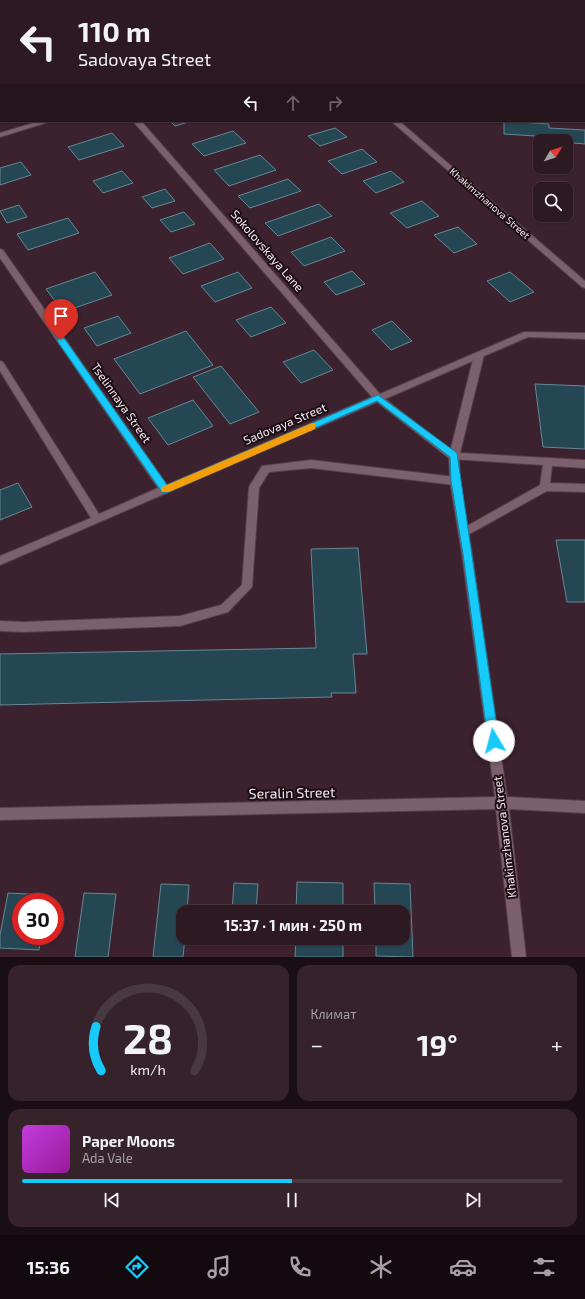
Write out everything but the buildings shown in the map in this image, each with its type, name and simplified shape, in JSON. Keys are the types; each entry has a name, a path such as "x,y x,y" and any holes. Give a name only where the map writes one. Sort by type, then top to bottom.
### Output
{"street":[{"path":"0,135 45,122"},
{"name":"Sokolovskaya Lane","path":"138,122 378,398"},
{"name":"Khakimzhanova Street","path":"396,122 585,286"},
{"name":"Tselinnaya Street","path":"0,252 166,490"},
{"name":"Sadovaya Street","path":"0,561 527,334 585,336"},
{"name":"Khakimzhanova Street","path":"479,355 454,456 455,481 464,533 502,804 519,957"},
{"path":"0,364 97,519"},
{"path":"378,398 454,456 585,464"},
{"path":"545,487 548,461"},
{"path":"0,626 23,627 180,621 224,610 247,587 254,487 266,470 311,464 455,481"},
{"path":"464,533 545,487 585,488"},
{"name":"Seralin Street","path":"0,814 502,804 585,807"}],"slow traffic":[{"path":"165,490 312,426"}],"route":[{"path":"61,340 166,490 378,398 454,456 455,481 468,554 494,741"}]}
